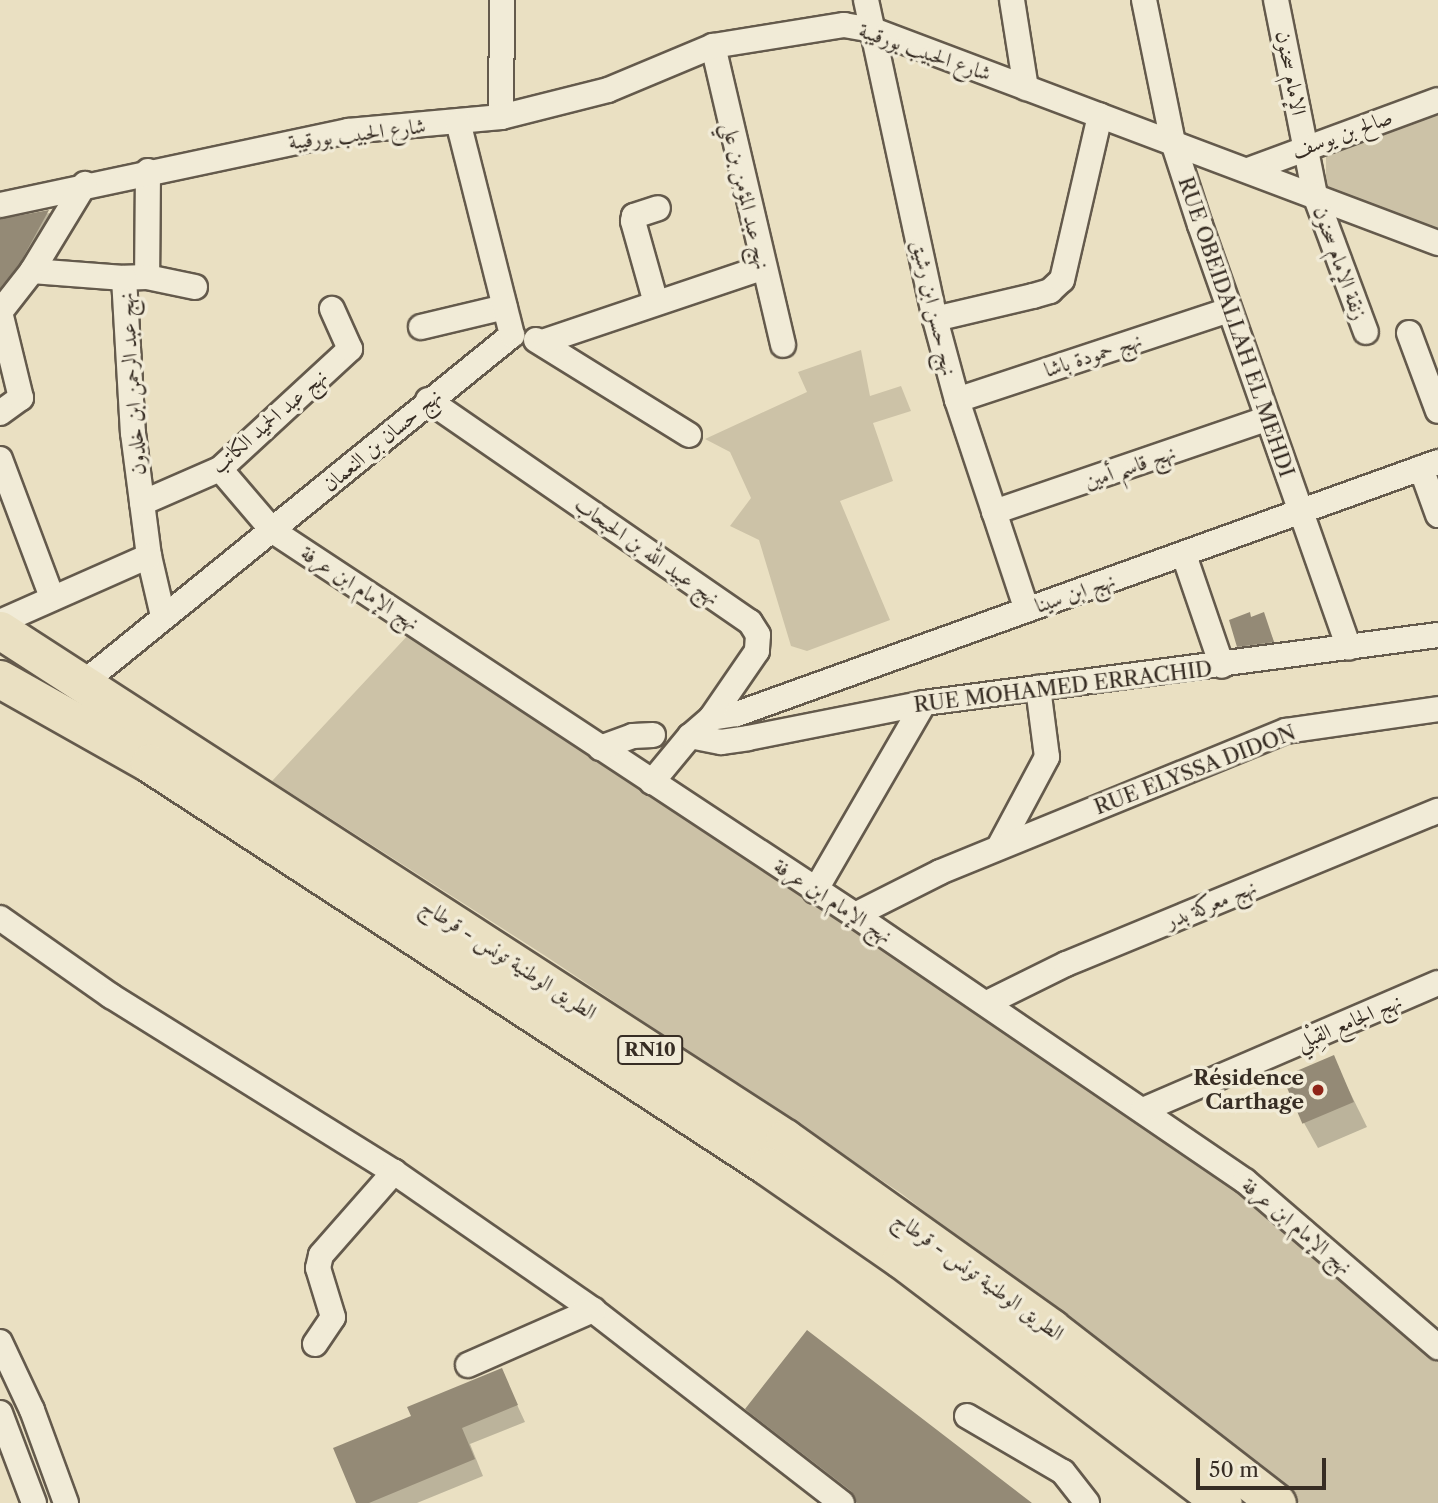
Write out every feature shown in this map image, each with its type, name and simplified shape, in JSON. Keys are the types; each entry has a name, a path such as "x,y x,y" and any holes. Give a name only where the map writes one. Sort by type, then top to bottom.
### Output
{"highway":[{"name":"الطريق الوطنية تونس - قرطاج","path":"0,630 785,1138 1062,1336 1277,1503"},
{"name":"الطريق الوطنية تونس - قرطاج","path":"4,683 149,763 767,1166 901,1259 1223,1503"}],"street":[{"path":"501,117 502,0"},
{"name":"نهج حسن ابن رشيق","path":"866,0 935,319 957,400 1027,610"},
{"path":"1012,0 1026,88"},
{"name":"RUE OBEIDALLAH EL MEHDI","path":"1144,0 1173,142 1265,419 1349,648"},
{"name":"الإمام سحنون","path":"1276,0 1315,195"},
{"name":"شارع الحبيب بورقيبة","path":"0,205 85,184 348,131 501,117 633,82 713,46 804,28 844,25 873,30 1438,243"},
{"name":"نهج عبد المؤمن بن علي","path":"713,46 762,268 783,345"},
{"name":"صالح بن يوسف","path":"1248,170 1306,145 1438,100"},
{"path":"935,319 1050,291 1062,280 1100,115"},
{"path":"458,122 512,335 545,341 688,435"},
{"name":"نهج عبد الرحمن ابن خلدون","path":"148,171 135,278 142,503 149,556 163,616"},
{"path":"0,413 22,398 0,312 32,271 85,184"},
{"name":"زنقة الإمام سحنون","path":"1315,195 1366,332"},
{"path":"656,303 633,221 634,216 658,208"},
{"path":"545,341 762,268"},
{"path":"32,271 135,278 195,287"},
{"path":"421,327 505,307"},
{"name":"نهج عبد الحميد الكاتب","path":"142,503 220,469 350,349 332,309"},
{"name":"نهج حمودة باشا","path":"957,400 1229,310"},
{"path":"1409,333 1438,411"},
{"name":"نهج حسان بن النعمان","path":"82,684 163,616 273,531 428,400 512,335"},
{"name":"نهج عبيد الله بن الحبحاب","path":"428,400 750,622 758,635 757,651 711,718 690,736 652,782"},
{"name":"نهج قاسم أمين","path":"994,512 1265,419"},
{"path":"0,459 52,597"},
{"path":"1429,465 1438,515"},
{"name":"نهج ابن سينا","path":"711,718 737,714 1429,465"},
{"name":"نهج الإمام ابن عرفة","path":"220,469 273,531 855,915 1245,1181 1438,1347"},
{"path":"1184,555 1222,666"},
{"path":"0,622 149,556"},
{"name":"RUE MOHAMED ERRACHID","path":"690,736 721,742 924,703 1222,666 1438,635"},
{"path":"999,848 1047,757 1038,688"},
{"path":"816,891 924,703"},
{"name":"RUE ELYSSA DIDON","path":"855,915 999,848 1286,732 1438,709"},
{"path":"600,748 633,736 653,735"},
{"name":"نهج معركة بدر","path":"986,1003 1066,964 1438,811"},
{"path":"0,918 111,996 394,1172 593,1310 842,1503"},
{"name":"نهج الجامع القِبْلي","path":"1143,1110 1438,983"},
{"path":"315,1343 333,1317 318,1268 321,1255 394,1172"},
{"path":"468,1365 593,1310"},
{"path":"0,1342 32,1410 66,1503"},
{"path":"0,1413 34,1503"},
{"path":"967,1416 1063,1472 1087,1503"}],"shaded area":[{"path":"1438,115 1438,231 1326,186 1326,152"},
{"path":"861,350 870,396 901,386 911,411 873,423 893,481 840,501 890,620 807,651 791,646 759,540 730,526 751,498 730,452 705,439 807,392 798,372"},
{"path":"410,633 1247,1193 1438,1350 1438,1503 1300,1503 902,1194 544,955 272,781"}],"building":[{"path":"49,210 20,263 0,288 0,219"},
{"path":"1250,612 1251,617 1264,612 1274,642 1237,647 1229,620"},
{"name":"Résidence Carthage","path":"1334,1055 1354,1102 1302,1124 1282,1077"},
{"path":"807,1330 1032,1503 857,1503 851,1491 745,1409"},
{"path":"502,1368 518,1405 462,1428 475,1459 369,1503 356,1503 333,1448 411,1416 407,1407"}],"place":[{"name":"Résidence Carthage","path":"1318,1090"}]}
